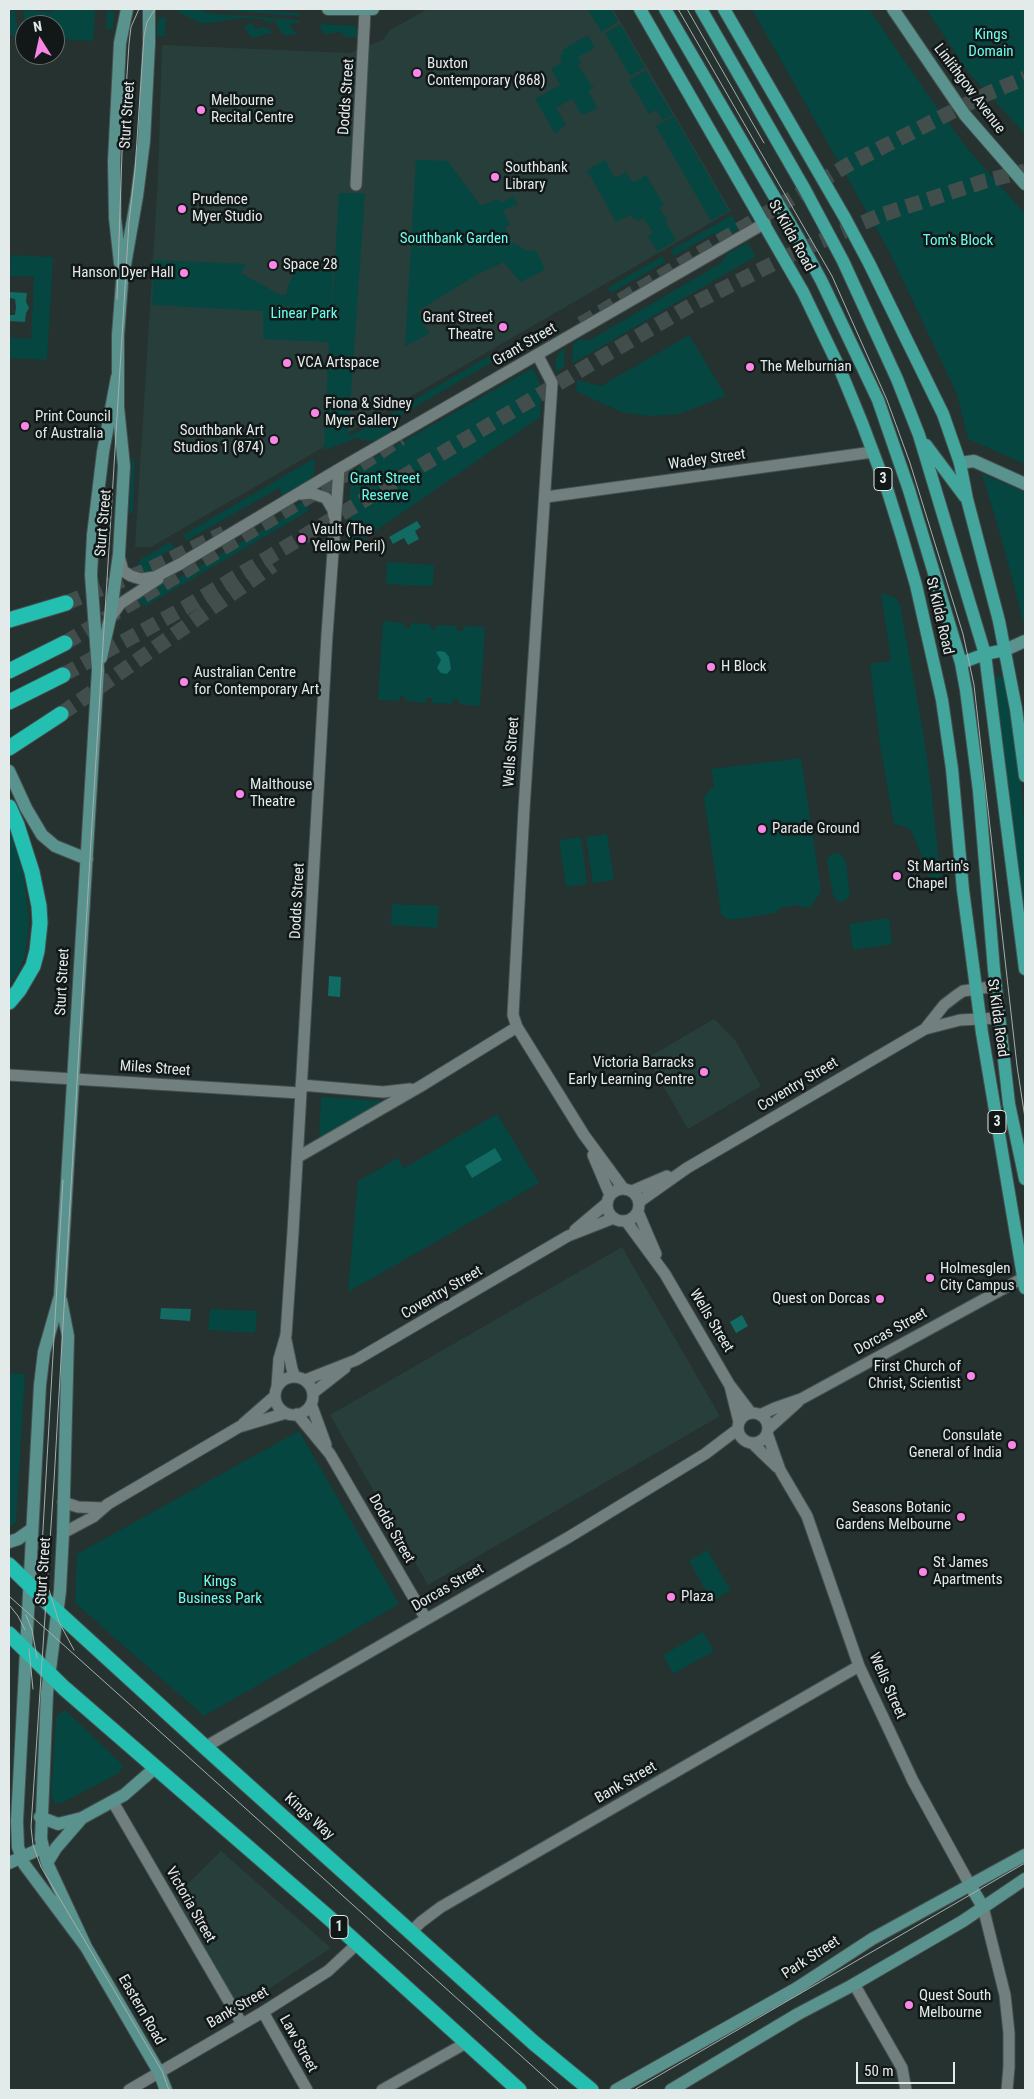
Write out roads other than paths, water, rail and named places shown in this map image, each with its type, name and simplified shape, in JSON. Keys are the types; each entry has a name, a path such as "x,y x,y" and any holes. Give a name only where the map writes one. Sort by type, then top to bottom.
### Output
{"highway":[{"path":"9,620 66,603"},
{"path":"9,671 65,643"},
{"path":"9,702 63,675"},
{"path":"9,748 61,714"},
{"path":"9,807 17,825 32,872 39,906 40,923 33,966 19,990 9,1002"},
{"name":"Kings Way","path":"9,1565 57,1612 205,1747 534,2043 591,2090"},
{"name":"1","path":"9,1634 49,1673 155,1768 322,1910 357,1944 520,2090"}],"main road":[{"name":"St Kilda Road","path":"640,9 765,223 803,292 839,367 888,492 916,585 942,700 952,769 963,890 980,1019 1024,1281"},
{"name":"St Kilda Road","path":"665,9 822,282 860,359 895,444 961,663 977,773 999,1018 1009,1104 1025,1179"},
{"name":"St Kilda Road","path":"701,9 804,188 843,261 897,379 919,435 985,654 1025,969"},
{"path":"724,9 846,218 943,414 960,463 967,499 999,620 1016,709 1025,776"},
{"path":"726,156 740,140"},
{"path":"919,435 967,499"},
{"path":"873,452 895,444"},
{"path":"961,663 985,654 1004,650"}],"street":[{"name":"Sturt Street","path":"122,282 115,212 114,161 120,43 127,9"},
{"name":"Sturt Street","path":"98,670 110,618 119,554 124,466 117,378 122,282 141,167 150,33 149,9"},
{"path":"150,33 152,21 158,9"},
{"path":"328,9 369,9"},
{"name":"Dodds Street","path":"356,185 369,9"},
{"name":"Linlithgow Avenue","path":"893,9 965,115 1025,184"},
{"name":"Grant Street","path":"119,554 123,570 131,576 141,579 155,577 765,223"},
{"name":"Wells Street","path":"538,356 552,383 546,497 524,808 512,1008 513,1018 584,1136 628,1190"},
{"name":"Sturt Street","path":"21,1858 13,1807 44,1352 60,1296 98,670 91,574 93,535 102,452 117,378"},
{"name":"Wadey Street","path":"546,497 873,452"},
{"path":"960,463 974,461 1025,484"},
{"name":"Dodds Street","path":"276,1391 280,1359 286,1335 298,1157 300,1089 314,895 327,635 339,469"},
{"path":"300,494 311,493 326,498 333,510 335,525"},
{"name":"Grant Street","path":"110,618 120,604 180,564"},
{"path":"1004,650 1025,641"},
{"path":"9,771 20,797 46,840 61,849 87,859"},
{"name":"Coventry Street","path":"925,1029 944,1005 964,992 996,986"},
{"name":"Coventry Street","path":"639,1207 687,1168 925,1029 954,1021 999,1018"},
{"name":"Miles Street","path":"298,1157 518,1027"},
{"name":"Miles Street","path":"9,1075 383,1092 404,1091 421,1086"},
{"name":"Wells Street","path":"584,1136 609,1199"},
{"name":"Coventry Street","path":"628,1190 687,1168"},
{"path":"618,1189 628,1190 639,1207 635,1216 626,1221 614,1218 608,1212 609,1199 618,1189"},
{"name":"Coventry Street","path":"568,1236 609,1199"},
{"name":"Wells Street","path":"639,1207 665,1274"},
{"name":"Coventry Street","path":"312,1399 356,1360 568,1236 614,1218"},
{"name":"Wells Street","path":"626,1221 665,1274 729,1384 756,1414"},
{"name":"Dorcas Street","path":"756,1414 801,1399 1024,1281"},
{"name":"Sturt Street","path":"42,1848 40,1817 49,1673 57,1612 63,1533 68,1388 68,1336 60,1296"},
{"name":"Dodds Street","path":"286,1335 292,1369 300,1378"},
{"name":"Coventry Street","path":"300,1378 356,1360"},
{"path":"63,1533 93,1517 103,1508 239,1427 276,1391 284,1379 300,1378 312,1388 312,1399 303,1413 291,1414 239,1427"},
{"name":"Wells Street","path":"729,1384 743,1433 780,1470"},
{"path":"276,1391 278,1406 291,1414"},
{"name":"Dodds Street","path":"312,1399 330,1454 426,1619"},
{"name":"Dorcas Street","path":"767,1431 801,1399"},
{"name":"Dodds Street","path":"291,1414 330,1454"},
{"path":"756,1414 766,1421 767,1431 761,1441 743,1433 746,1415 756,1414"},
{"name":"Wells Street","path":"767,1431 780,1470 806,1516 859,1666 913,1781 983,1907"},
{"name":"Dorcas Street","path":"205,1747 569,1537 743,1433"},
{"path":"63,1502 78,1507 103,1508"},
{"path":"9,1542 32,1529"},
{"name":"Bank Street","path":"411,1932 441,1907 859,1666"},
{"path":"40,1817 58,1824 82,1818 113,1802 134,1788 155,1768"},
{"name":"Victoria Street","path":"113,1802 242,2024"},
{"path":"47,1863 56,1848 82,1818"},
{"path":"9,1863 42,1848"},
{"name":"Eastern Road","path":"42,1848 47,1863 86,1947 159,2072 166,2089"},
{"name":"Park Street","path":"616,2090 797,1988 872,1939 1025,1855"},
{"name":"Eastern Road","path":"21,1858 36,1882 86,1947"},
{"path":"671,2090 798,2014 963,1921 1025,1879"},
{"path":"983,1907 1005,1995 1009,2033 1007,2090"},
{"name":"Bank Street","path":"129,2090 263,2012 328,1971 357,1944"},
{"path":"854,1984 900,2064 906,2090"},
{"name":"Law Street","path":"263,2012 307,2090"},
{"path":"382,2090 466,2043"}],"tunnel":[{"path":"581,324 851,163 989,93 1025,78"},
{"path":"63,675 186,607 695,303 792,254 881,215 985,181 1025,171"},
{"path":"65,643 351,471 401,438"},
{"path":"66,603 152,568 224,533"},
{"path":"61,714 273,565"}],"tram line":[{"path":"117,299 122,153 129,44 131,27 139,9"},
{"path":"155,9 147,22 144,36 135,170 129,222 54,1481 31,1827 33,1845 41,1867 162,2071 169,2090"},
{"path":"678,9 832,276 887,400 910,463 963,634 974,685 1017,1066 1025,1118"},
{"path":"687,9 764,143"},
{"path":"42,1547 63,1180"},
{"path":"49,1590 59,1622 74,1650"},
{"path":"9,1596 559,2090"},
{"path":"10,1606 25,1630"},
{"path":"26,1615 32,1630 37,1658"},
{"path":"29,1649 33,1689"},
{"path":"634,2090 1025,1863"}],"place":[{"name":"Buxton Contemporary (868)","path":"417,73"},
{"name":"Melbourne Recital Centre","path":"201,110"},
{"name":"Southbank Library","path":"495,177"},
{"name":"Prudence Myer Studio","path":"182,209"},
{"name":"Space 28","path":"273,265"},
{"name":"Hanson Dyer Hall","path":"184,273"},
{"name":"Grant Street Theatre","path":"503,327"},
{"name":"VCA Artspace","path":"287,363"},
{"name":"The Melburnian","path":"750,367"},
{"name":"Fiona & Sidney Myer Gallery","path":"315,413"},
{"name":"Print Council of Australia","path":"25,426"},
{"name":"Southbank Art Studios 1 (874)","path":"274,440"},
{"name":"Vault (The Yellow Peril)","path":"302,539"},
{"name":"H Block","path":"711,667"},
{"name":"Australian Centre for Contemporary Art","path":"184,682"},
{"name":"Malthouse Theatre","path":"240,794"},
{"name":"Parade Ground","path":"762,829"},
{"name":"St Martin's Chapel","path":"897,876"},
{"name":"Victoria Barracks Early Learning Centre","path":"704,1072"},
{"name":"Holmesglen City Campus","path":"930,1278"},
{"name":"Quest on Dorcas","path":"880,1299"},
{"name":"First Church of Christ, Scientist","path":"971,1376"},
{"name":"Consulate General of India","path":"1012,1445"},
{"name":"Seasons Botanic Gardens Melbourne","path":"961,1517"},
{"name":"St James Apartments","path":"923,1572"},
{"name":"Plaza","path":"671,1597"},
{"name":"Quest South Melbourne","path":"909,2005"}],"park label":[{"name":"Kings Domain","path":"991,44"},
{"name":"Southbank Garden","path":"454,239"},
{"name":"Tom's Block","path":"958,241"},
{"name":"Linear Park","path":"304,314"},
{"name":"Grant Street Reserve","path":"385,488"},
{"name":"Kings Business Park","path":"220,1590"}]}
